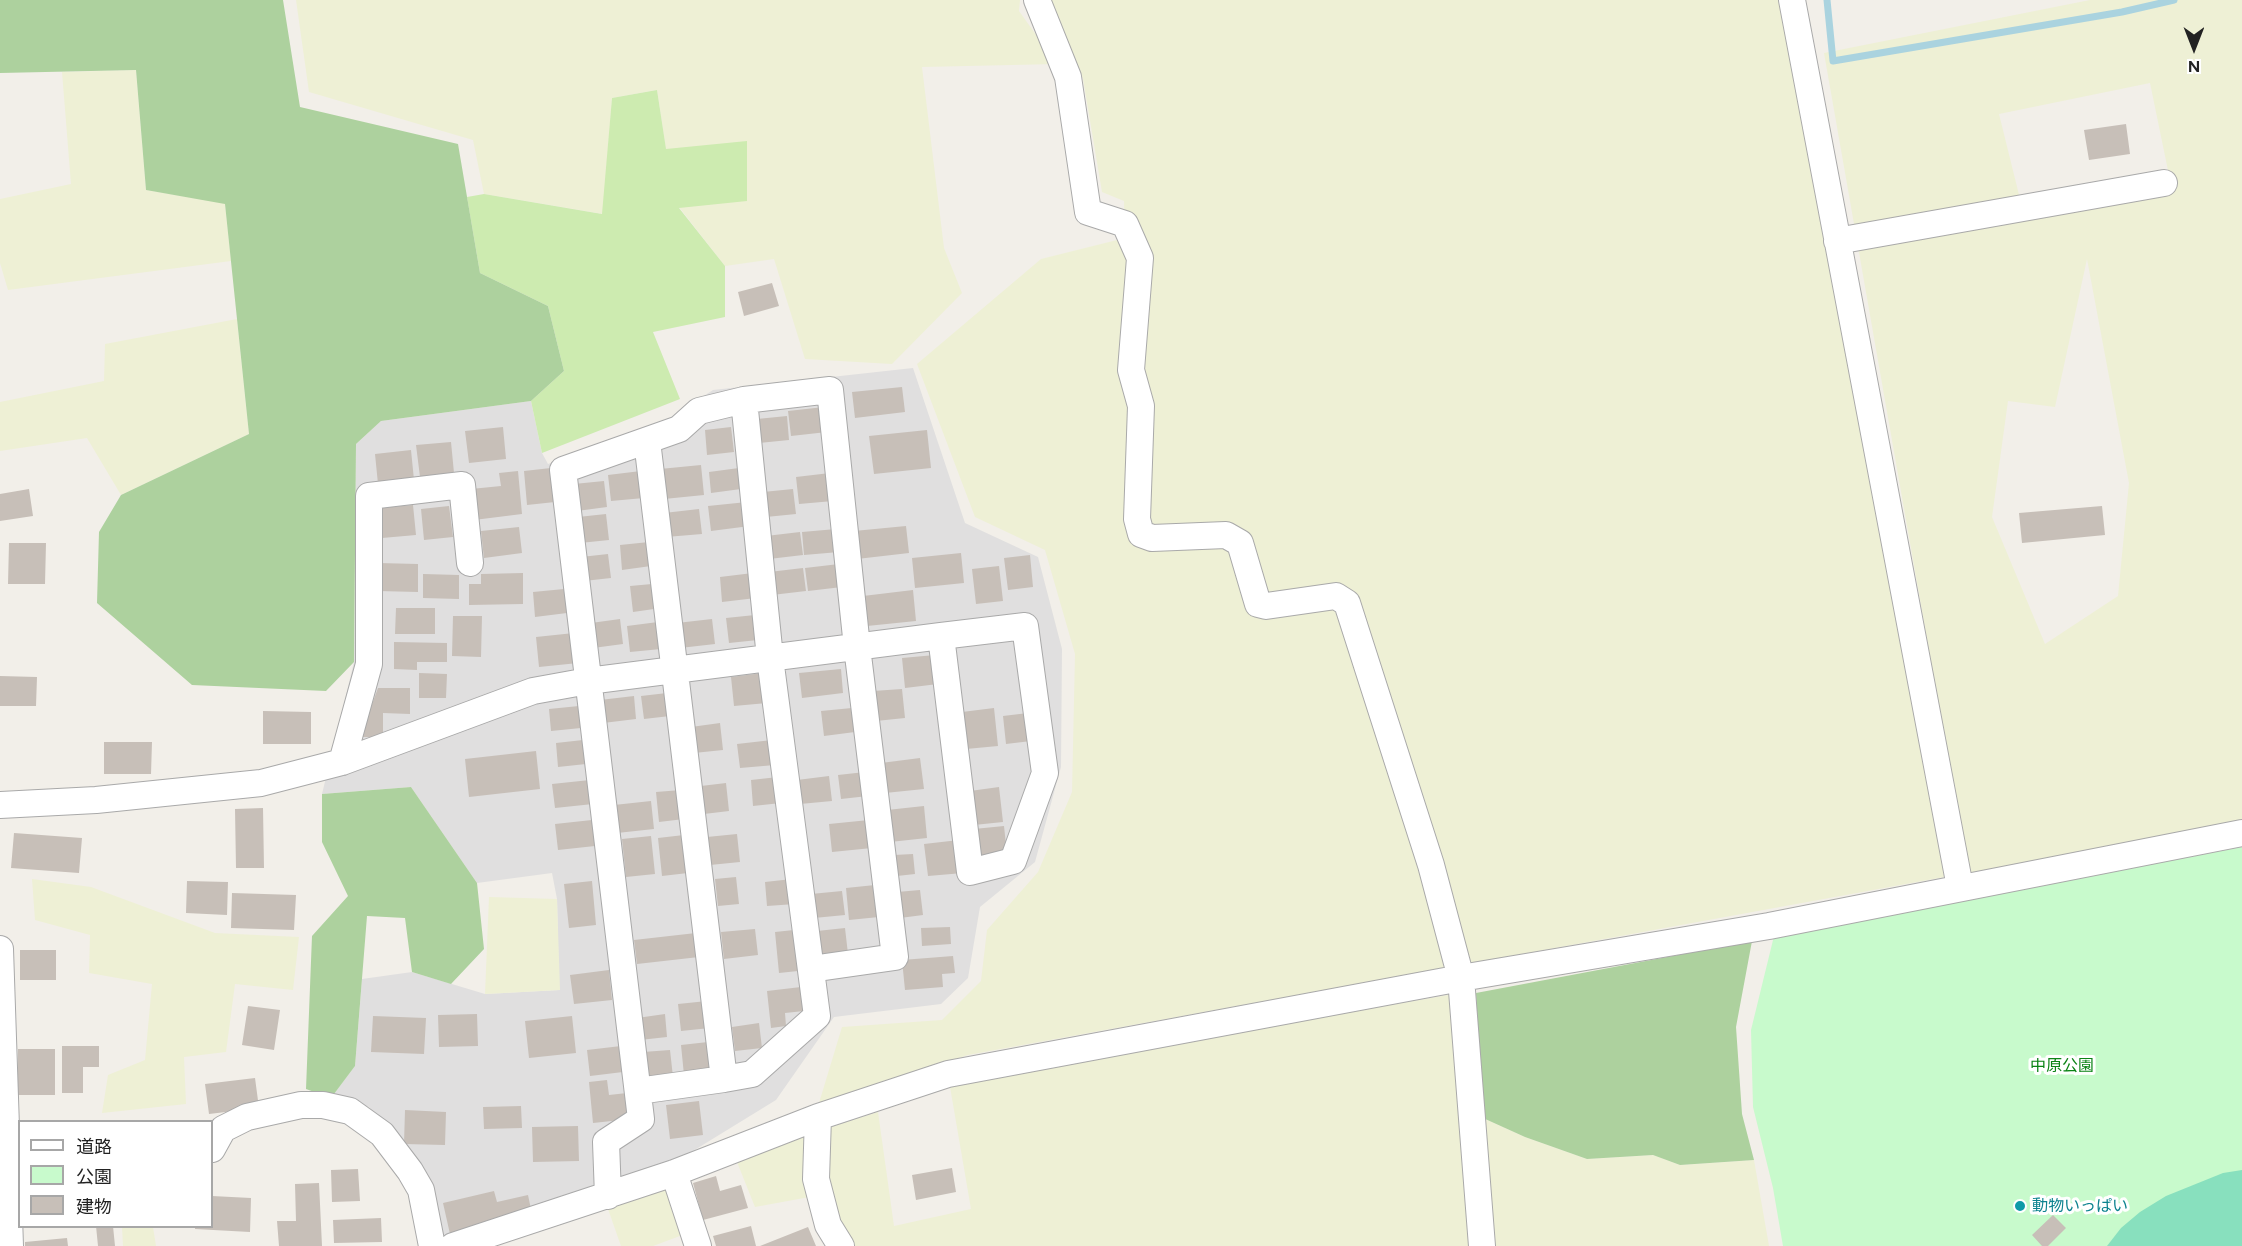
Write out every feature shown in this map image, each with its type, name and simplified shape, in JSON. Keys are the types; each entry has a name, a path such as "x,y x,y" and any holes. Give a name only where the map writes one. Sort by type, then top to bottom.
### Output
{"street":[{"path":"1037,0 1068,77 1088,212 1125,224 1140,258 1131,370 1141,406 1137,519 1141,534 1152,538 1226,535 1240,543 1258,604 1266,606 1336,596 1347,603 1431,865 1461,978 1482,1246"},
{"path":"1792,0 1960,887"},
{"path":"1837,241 2164,183"},
{"path":"608,1196 606,1142 641,1119 563,470 679,429 699,411 744,400 830,390 857,647 895,957 811,969"},
{"path":"638,1090 752,1074 817,1016 770,658 744,400"},
{"path":"647,441 724,1079"},
{"path":"342,762 369,664 369,496 462,485 470,563"},
{"path":"0,805 96,800 261,783 342,762 533,691 588,681 941,636 1025,626 1045,773 1013,861 970,872 941,636"},
{"path":"453,1246 608,1196 818,1117 948,1074 1461,978 1769,926 2242,833"},
{"path":"0,949 14,1204 7,1237"},
{"path":"213,1147 223,1129 247,1117 301,1105 351,1111 382,1134 410,1171 421,1190 432,1246"},
{"path":"818,1117 816,1179 828,1225 841,1246"},
{"path":"674,1173 698,1246"}],"shaded area":[{"path":"913,368 965,523 1038,557 1062,649 1061,767 1035,862 980,907 968,978 941,1004 834,1017 776,1100 675,1162 440,1242 423,1178 369,1107 331,1098 355,1066 362,979 412,972 485,994 559,990 557,899 552,873 477,883 411,787 322,794 354,662 356,444 381,421 531,401 542,453 548,464 664,422 713,390"}],"green space":[{"path":"0,0 283,0 300,107 458,144 480,273 548,306 564,371 531,401 381,421 356,444 354,662 326,691 192,685 97,603 99,532 121,495 249,434 225,204 146,190 136,70 0,73"},
{"path":"296,0 1020,0 1019,11 1057,64 922,67 944,248 962,293 892,364 805,359 774,259 725,266 679,207 666,150 657,90 612,98 603,214 484,194 473,140 309,92"},
{"path":"1050,0 1790,0 1950,876 968,1055 819,1103 842,1027 942,1020 981,981 987,930 1038,872 1072,792 1075,654 1045,550 975,517 917,364 1041,259 1125,238 1124,201 1102,192 1083,79"},
{"path":"2090,0 2242,0 2242,823 1968,873 1824,53","holes":["2150,83 2171,185 2024,215 1999,114","2087,259 2129,483 2118,596 2045,644 1992,517 2008,401 2055,407"]},
{"path":"136,70 146,190 225,203 231,261 8,290 0,263 0,199 71,184 62,72"},
{"path":"657,90 666,149 747,141 747,201 679,208 725,266 725,317 653,332 680,399 542,453 531,401 564,371 548,306 480,273 467,197 484,194 602,214 612,98"},
{"path":"237,319 249,434 121,495 87,438 0,451 0,402 104,381 105,344"},
{"path":"411,787 477,883 484,949 451,984 412,972 405,918 367,916 355,1066 331,1098 306,1089 312,936 348,896 322,842 322,794"},
{"name":"中原公園","path":"2242,847 2242,1246 1783,1246 1773,1188 1753,1107 1751,1030 1774,936"},
{"path":"32,879 91,887 215,933 299,937 293,990 235,984 226,1052 184,1057 186,1104 102,1113 108,1075 145,1060 152,984 89,973 90,935 35,920"},
{"path":"489,897 557,899 560,990 485,994"},
{"path":"1752,941 1736,1027 1742,1114 1754,1160 1680,1165 1653,1155 1587,1159 1525,1137 1483,1118 1476,993"},
{"path":"1454,994 1473,1246 850,1246 826,1194 755,1207 735,1157 878,1112 894,1226 971,1209 949,1081"},
{"path":"1483,1118 1525,1137 1587,1159 1653,1155 1680,1165 1754,1160 1769,1246 1493,1246"},
{"path":"2242,1170 2242,1246 2107,1246 2121,1228 2140,1212 2166,1196 2223,1173"},
{"path":"667,1189 688,1233 653,1246 621,1246 608,1209"},
{"path":"122,1228 153,1228 156,1246 123,1246"}],"building":[{"path":"2126,124 2130,154 2089,160 2084,130"},
{"path":"772,283 779,306 744,316 738,292"},
{"path":"902,387 905,412 855,418 852,392"},
{"path":"824,407 827,432 791,436 788,411"},
{"path":"787,416 789,440 759,443 757,419"},
{"path":"503,427 506,459 469,463 465,431"},
{"path":"731,427 734,452 707,455 705,430"},
{"path":"927,430 931,468 874,474 869,436"},
{"path":"451,442 454,473 420,477 416,445"},
{"path":"411,450 414,480 378,484 375,454"},
{"path":"701,465 704,495 664,499 660,469"},
{"path":"551,468 555,502 527,505 524,471"},
{"path":"739,468 741,489 711,493 709,472"},
{"path":"518,471 522,514 474,520 471,489 501,486 499,473"},
{"path":"641,471 644,498 611,501 608,475"},
{"path":"830,473 833,501 799,504 796,477"},
{"path":"604,481 607,507 577,511 574,484"},
{"path":"29,489 33,516 0,521 0,494"},
{"path":"793,489 796,514 766,517 763,492"},
{"path":"747,502 750,526 711,531 708,506"},
{"path":"413,505 416,535 382,538 379,508"},
{"path":"449,506 453,537 424,540 421,509"},
{"path":"2102,506 2105,535 2022,543 2019,513"},
{"path":"699,509 702,534 666,537 664,513"},
{"path":"606,514 609,540 580,543 578,517"},
{"path":"906,526 909,553 857,559 854,531"},
{"path":"519,527 522,553 484,558 481,531"},
{"path":"836,529 839,552 804,555 802,532"},
{"path":"800,532 803,555 769,559 766,536"},
{"path":"649,542 651,566 622,570 620,545"},
{"path":"9,543 46,543 45,584 8,584"},
{"path":"961,553 964,583 915,588 912,558"},
{"path":"608,554 611,578 584,581 581,557"},
{"path":"1030,555 1033,587 1008,590 1004,558"},
{"path":"378,563 418,564 418,592 378,591"},
{"path":"839,564 842,587 808,591 805,568"},
{"path":"999,566 1003,601 976,604 972,569"},
{"path":"803,568 806,591 772,595 769,572"},
{"path":"523,573 523,604 469,605 469,584 481,584 481,574"},
{"path":"753,573 756,598 722,602 720,577"},
{"path":"423,574 459,575 459,599 423,598"},
{"path":"652,584 654,609 633,612 630,586"},
{"path":"564,589 567,613 535,617 533,592"},
{"path":"913,590 916,621 867,626 863,596"},
{"path":"396,608 435,608 435,634 395,634"},
{"path":"755,615 758,640 729,643 726,618"},
{"path":"453,616 482,616 481,657 452,656"},
{"path":"620,619 623,644 593,648 591,623"},
{"path":"712,619 715,644 680,648 677,623"},
{"path":"658,622 661,649 630,652 627,626"},
{"path":"574,633 578,663 539,667 536,637"},
{"path":"394,642 447,643 447,662 417,662 417,670 394,669"},
{"path":"935,655 938,684 905,688 902,658"},
{"path":"841,669 843,693 802,698 799,673"},
{"path":"419,673 447,674 446,698 419,698"},
{"path":"763,673 767,703 734,706 731,677"},
{"path":"0,676 37,677 36,706 0,706"},
{"path":"378,688 410,688 410,714 383,713 383,737 360,737"},
{"path":"902,689 905,718 876,721 873,691"},
{"path":"667,693 670,716 644,719 641,696"},
{"path":"634,696 636,719 603,723 600,700"},
{"path":"579,706 581,728 551,731 549,709"},
{"path":"852,708 855,732 824,736 821,711"},
{"path":"994,708 998,746 966,749 962,712"},
{"path":"263,711 311,712 311,744 263,744"},
{"path":"1028,713 1031,741 1006,744 1003,716"},
{"path":"720,723 723,750 694,753 691,727"},
{"path":"583,740 586,764 558,767 556,743"},
{"path":"772,740 775,765 740,768 737,744"},
{"path":"104,742 152,742 151,774 104,774"},
{"path":"536,751 540,789 469,797 465,759"},
{"path":"920,758 924,789 885,793 881,763"},
{"path":"865,772 868,796 841,799 838,775"},
{"path":"829,776 832,801 800,804 797,780"},
{"path":"778,777 781,803 753,806 751,780"},
{"path":"590,780 593,804 555,808 552,784"},
{"path":"726,783 729,811 704,814 701,786"},
{"path":"999,787 1003,822 974,825 970,791"},
{"path":"681,790 684,819 659,822 656,792"},
{"path":"651,801 654,829 617,833 614,805"},
{"path":"924,806 927,838 890,842 887,810"},
{"path":"263,808 264,868 236,868 235,809"},
{"path":"592,820 595,846 558,850 555,824"},
{"path":"869,820 872,848 832,852 829,824"},
{"path":"1004,826 1007,854 977,857 974,829"},
{"path":"14,833 82,838 79,873 11,868"},
{"path":"737,834 740,862 710,865 707,837"},
{"path":"684,835 688,873 662,876 658,838"},
{"path":"651,836 655,874 626,877 622,839"},
{"path":"959,840 963,873 928,876 924,844"},
{"path":"913,854 915,874 897,876 894,855"},
{"path":"736,877 739,904 718,906 715,879"},
{"path":"792,879 795,904 767,906 765,882"},
{"path":"187,881 228,882 227,915 186,913"},
{"path":"592,881 596,925 569,928 564,884"},
{"path":"875,885 879,917 849,920 846,888"},
{"path":"920,890 923,915 900,918 897,892"},
{"path":"842,891 845,915 814,918 811,894"},
{"path":"232,893 296,895 294,930 231,928"},
{"path":"950,927 951,944 922,946 921,928"},
{"path":"845,928 848,954 820,957 817,931"},
{"path":"755,929 758,955 724,959 721,932"},
{"path":"794,930 798,971 779,973 775,932"},
{"path":"696,933 699,957 637,964 634,940"},
{"path":"20,950 56,950 56,980 20,980"},
{"path":"953,956 955,973 942,974 943,987 905,990 902,960"},
{"path":"609,970 612,1000 574,1004 570,975"},
{"path":"801,987 804,1011 785,1013 786,1026 771,1028 767,991"},
{"path":"707,1001 710,1028 681,1031 678,1004"},
{"path":"248,1006 280,1010 274,1050 242,1045"},
{"path":"477,1014 478,1046 439,1047 438,1015"},
{"path":"665,1014 667,1037 640,1040 637,1018"},
{"path":"373,1016 426,1018 424,1054 371,1052"},
{"path":"572,1016 576,1053 529,1058 525,1021"},
{"path":"759,1023 762,1048 735,1051 732,1027"},
{"path":"708,1042 711,1072 684,1075 681,1045"},
{"path":"62,1046 99,1046 99,1067 83,1067 83,1093 62,1093"},
{"path":"621,1046 623,1072 590,1076 587,1050"},
{"path":"18,1049 55,1049 55,1095 18,1095"},
{"path":"670,1050 673,1077 646,1079 643,1052"},
{"path":"255,1078 259,1108 209,1114 205,1084"},
{"path":"607,1080 609,1095 627,1093 630,1119 593,1123 589,1082"},
{"path":"699,1101 703,1135 670,1139 666,1105"},
{"path":"521,1106 522,1128 484,1129 483,1107"},
{"path":"405,1110 446,1112 445,1145 404,1144"},
{"path":"578,1126 579,1161 533,1162 532,1127"},
{"path":"952,1168 956,1192 916,1200 912,1175"},
{"path":"358,1169 360,1201 332,1202 331,1170"},
{"path":"716,1176 720,1191 741,1185 748,1208 703,1220 693,1183"},
{"path":"319,1183 322,1246 279,1246 277,1221 296,1221 295,1184"},
{"path":"494,1191 497,1202 528,1195 532,1214 450,1234 443,1203"},
{"path":"213,1196 251,1198 250,1232 195,1229 213,1228"},
{"path":"2053,1215 2066,1228 2048,1246 2042,1246 2032,1235"},
{"path":"381,1218 382,1242 334,1243 333,1220"},
{"path":"751,1226 756,1246 716,1246 713,1236"},
{"path":"808,1227 816,1246 760,1246"},
{"path":"96,1228 113,1228 115,1246 98,1246"},
{"path":"67,1238 68,1246 25,1246 25,1242"}],"waterway":[{"path":"1827,0 1833,61 2122,12 2174,0"}],"place":[{"name":"動物いっぱい","path":"2020,1206"}]}
